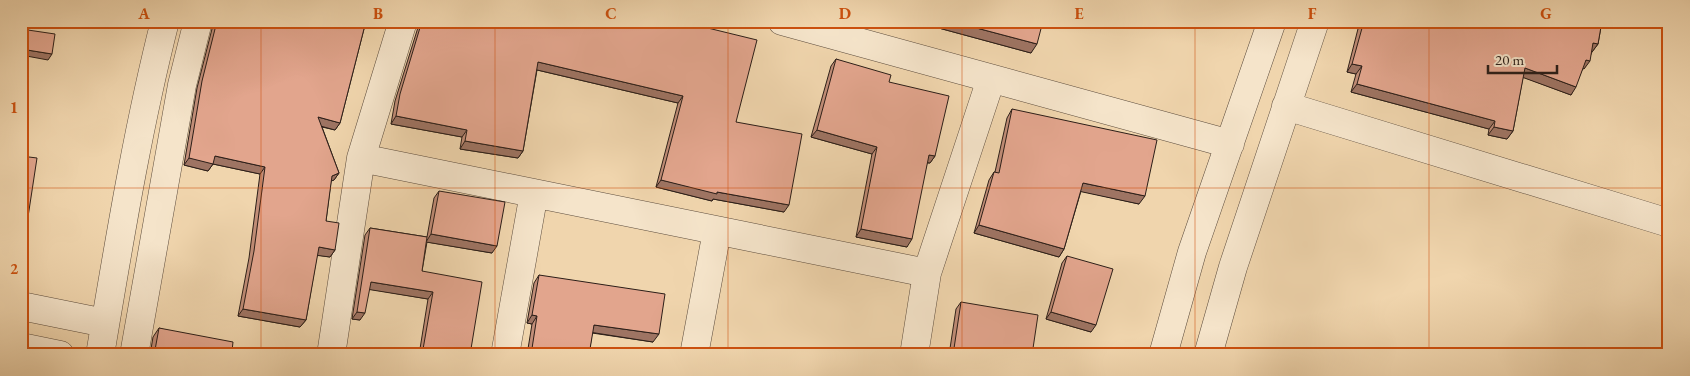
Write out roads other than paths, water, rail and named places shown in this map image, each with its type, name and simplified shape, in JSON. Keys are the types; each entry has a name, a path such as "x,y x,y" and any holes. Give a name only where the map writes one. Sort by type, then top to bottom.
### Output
{"street":[{"path":"100,355 154,66 165,21"},
{"path":"134,355 182,85 198,21"},
{"path":"331,355 361,158 403,21"},
{"path":"782,21 1230,144"},
{"path":"1163,355 1192,252 1272,21"},
{"path":"1208,355 1233,267 1315,21"},
{"path":"914,355 927,273 991,79"},
{"path":"1286,106 1669,223"},
{"path":"361,158 927,273"},
{"path":"505,355 534,193"},
{"path":"694,355 717,230"},
{"path":"21,306 105,323"},
{"path":"21,347 60,355"}]}
